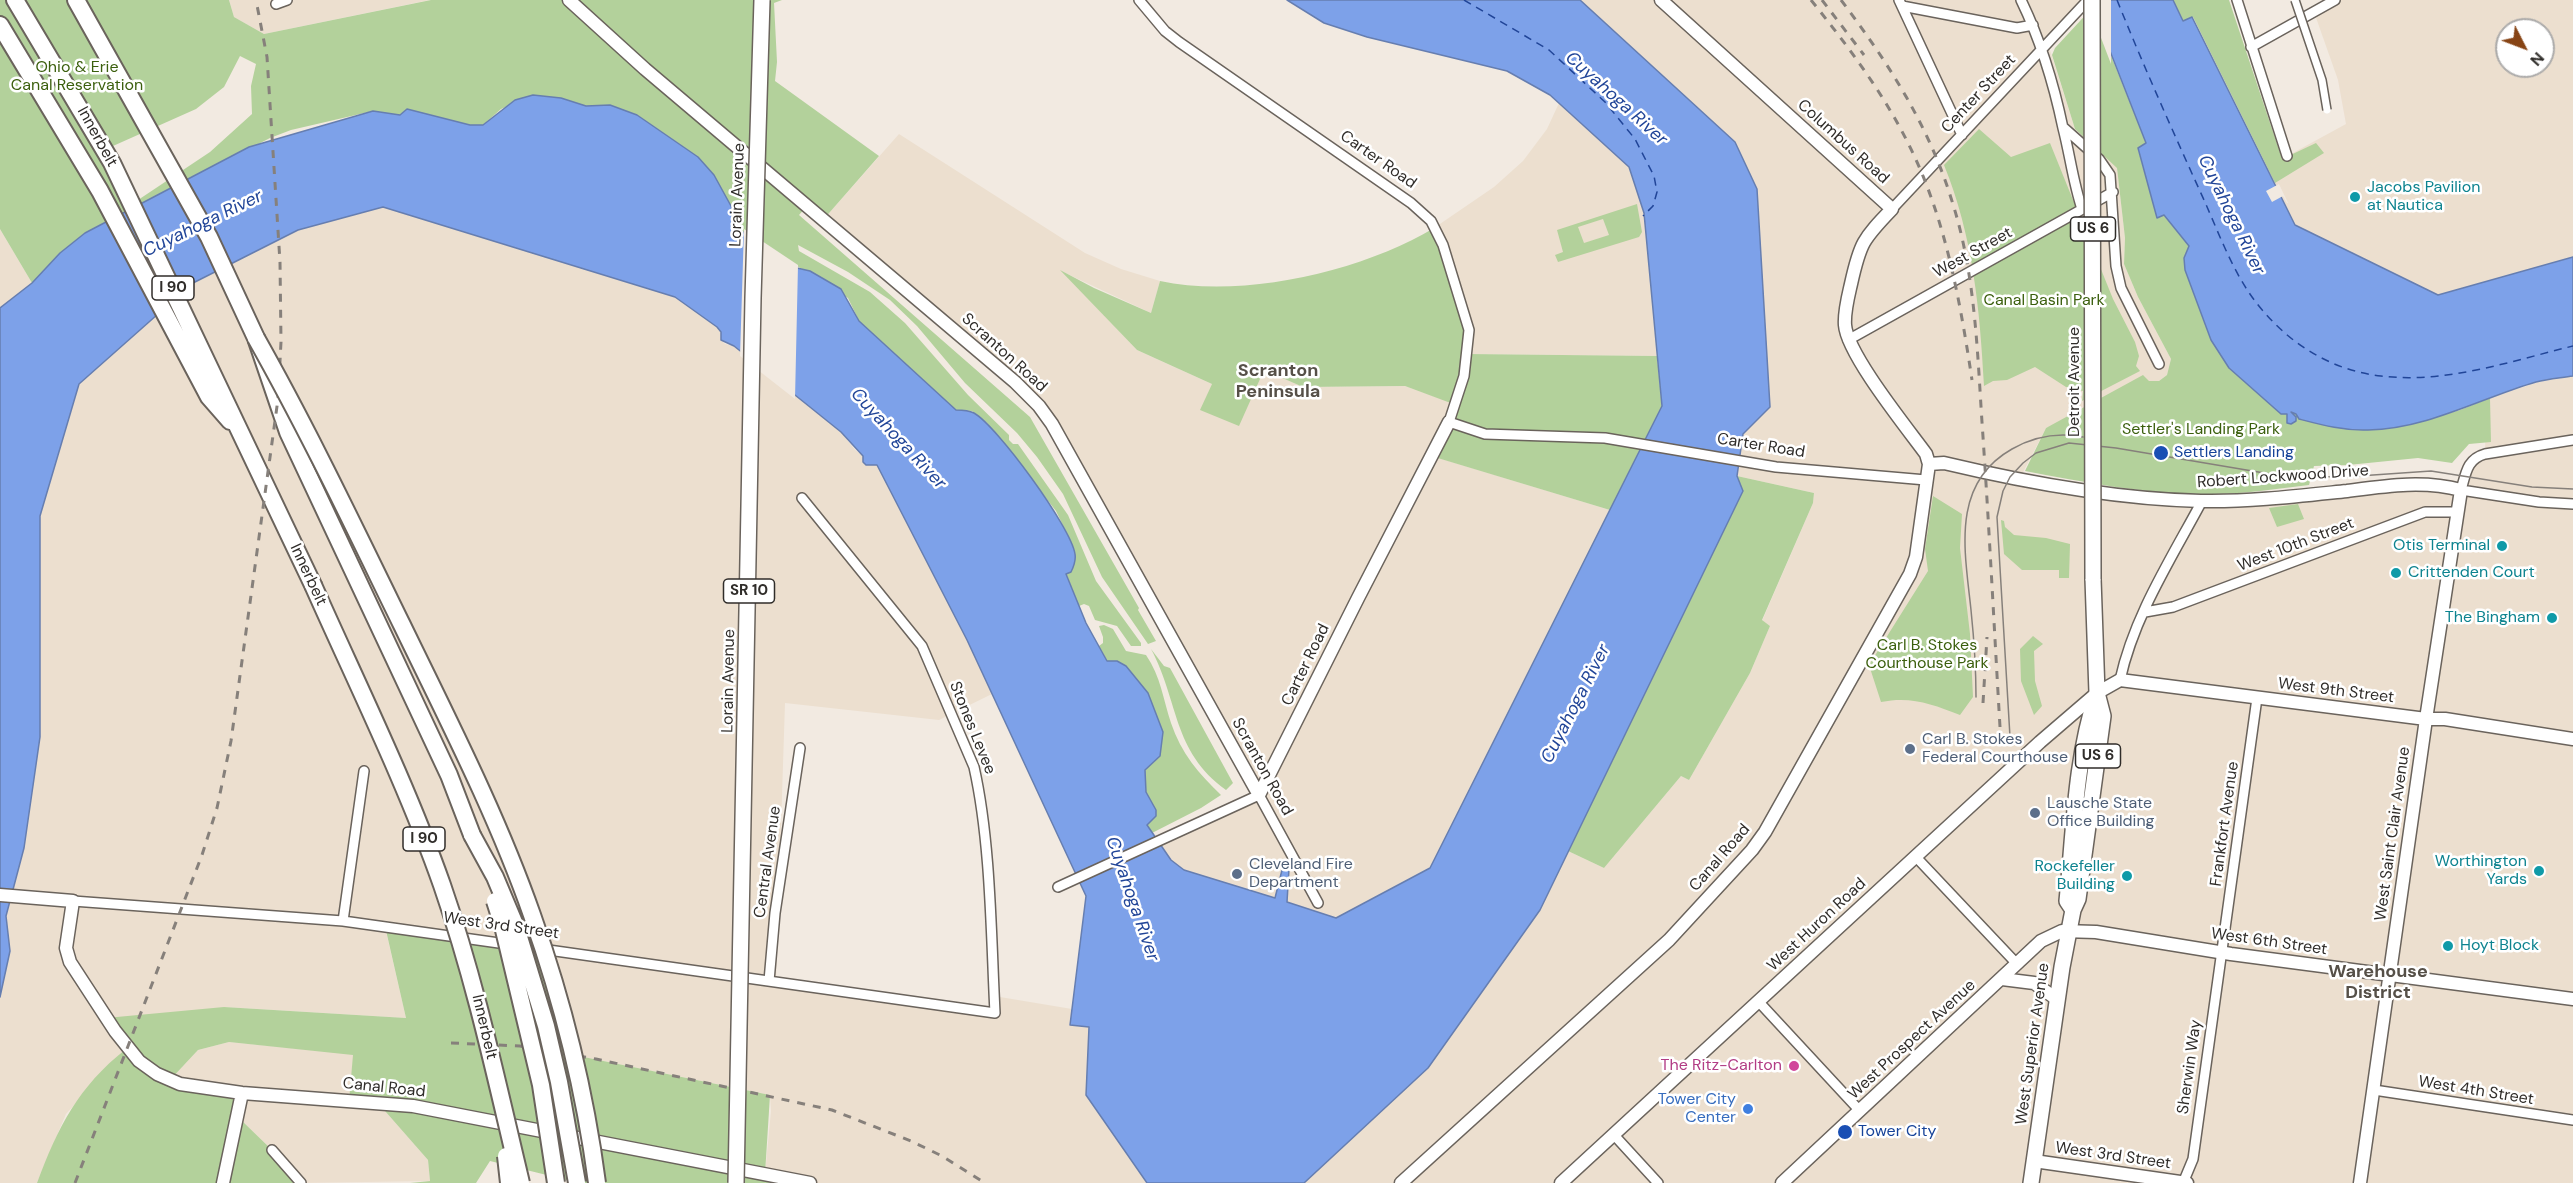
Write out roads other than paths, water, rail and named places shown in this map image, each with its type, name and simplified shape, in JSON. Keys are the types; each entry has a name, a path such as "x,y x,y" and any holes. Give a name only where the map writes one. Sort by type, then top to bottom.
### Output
{"highway":[{"name":"Innerbelt","path":"15,0 112,163 242,434 404,788 441,883 474,985 521,1183"},
{"path":"77,1 209,237 256,338 300,416 482,792 532,915 566,1028 578,1072 597,1183"},
{"path":"0,25 100,191 209,397 242,434"},
{"path":"256,338 288,432 449,775 471,835 503,926 542,1085 556,1183"},
{"path":"471,835 495,877 516,927 546,1026 559,1082 577,1183"},
{"path":"502,1105 509,1183"}],"main road":[{"name":"Lorain Avenue","path":"736,1183 753,297 762,0"},
{"name":"Detroit Avenue","path":"2090,0 2093,579 2097,693"},
{"name":"West Superior Avenue","path":"2031,1183 2069,930 2079,888 2103,716 2097,693"}],"street":[{"path":"276,4 287,0"},
{"name":"Scranton Road","path":"569,0 662,84 1016,382 1039,406 1102,512 1318,903"},
{"name":"Carter Road","path":"1139,0 1166,31 1179,42 1406,199 1431,221 1448,258 1469,330 1464,376 1449,422 1259,795"},
{"name":"Columbus Road","path":"1661,0 1892,209 1866,237 1858,250 1845,309 1845,327 1848,340 1856,356 1926,454 1929,464"},
{"path":"2021,0 2033,25 2063,127 2072,179 2082,209"},
{"name":"Center Street","path":"1892,209 2040,50 2090,0"},
{"path":"2237,0 2287,156"},
{"path":"2295,0 2322,80 2327,110"},
{"path":"2251,47 2335,0"},
{"path":"1900,3 2017,28 2033,25"},
{"path":"1900,3 1962,135"},
{"path":"2063,127 2099,159 2110,176 2113,192 2116,266 2121,288 2159,364"},
{"name":"West Street","path":"1848,340 2113,192"},
{"name":"Carter Road","path":"1449,422 1485,434 1605,438 1633,441 1776,468 1926,480"},
{"path":"2573,440 2481,454 2469,463 2461,490 2539,502 2573,504"},
{"name":"Robert Lockwood Drive","path":"1929,464 1944,463 2048,484 2126,496 2202,501 2303,495 2402,485 2447,486 2461,490"},
{"name":"Canal Road","path":"1401,1183 1650,958 1752,850 1765,832 1913,569 1929,464"},
{"name":"West Saint Clair Avenue","path":"2361,1183 2426,719 2461,490"},
{"name":"Stones Levee","path":"802,498 922,646 974,767 988,876 995,1013"},
{"path":"2097,693 2120,680 2127,649 2202,501"},
{"name":"West 10th Street","path":"2145,612 2173,607 2425,512 2458,512"},
{"name":"West 9th Street","path":"2120,680 2426,719 2445,719 2573,739"},
{"name":"West Huron Road","path":"1561,1183 1915,856 2097,693"},
{"name":"Frankfort Avenue","path":"2221,953 2258,698"},
{"name":"Central Avenue","path":"769,981 775,913 800,747"},
{"path":"344,921 364,771"},
{"path":"1058,887 1259,795"},
{"path":"1915,856 2017,964"},
{"name":"West 3rd Street","path":"0,895 344,921 995,1013"},
{"name":"Canal Road","path":"73,901 66,948 70,962 115,1031 134,1054 149,1069 180,1084 242,1093 413,1106 810,1183"},
{"name":"West 6th Street","path":"2069,930 2221,953 2573,999"},
{"name":"West Prospect Avenue","path":"1782,1183 2041,941 2056,932 2069,930"},
{"name":"Sherwin Way","path":"2184,1183 2193,1159 2221,953"},
{"path":"2002,978 2034,983 2058,1000"},
{"path":"1758,1001 1860,1111"},
{"name":"West 4th Street","path":"2374,1090 2573,1120"},
{"path":"223,1183 242,1093"},
{"path":"1614,1135 1658,1183"},
{"path":"272,1150 301,1183"},
{"name":"West 3rd Street","path":"2034,1161 2184,1183"}],"water":[{"name":"Cuyahoga River","path":"1287,0 1580,0 1735,142 1757,189 1770,407 1743,434 1737,476 1743,491 1540,910 1428,1068 1304,1183 1147,1183 1086,1095 1089,1027 1070,1025 1086,896 967,640 877,465 866,465 863,462 863,456 841,432 734,346 721,340 721,332 717,327 675,297 383,207 298,230 193,283 79,384 40,516 40,737 24,848 6,916 10,951 0,997 0,308 32,283 60,253 85,233 249,147 373,111 400,115 407,109 470,125 483,125 515,100 533,95 561,98 586,106 610,105 637,115 698,157 714,175 731,206 738,229 797,268 810,271 841,289 859,321 956,410 974,413 985,422 1015,456 1061,522 1070,541 1075,561 1071,572 1066,574 1086,623 1107,661 1117,661 1126,666 1148,693 1163,732 1160,756 1145,770 1146,792 1156,810 1156,816 1147,825 1171,860 1184,870 1275,898 1282,870 1289,869 1287,902 1336,918 1430,868 1662,406 1644,213 1629,167 1550,95 1507,71 1367,37 1324,23"},
{"name":"Cuyahoga River","path":"2090,0 2173,0 2183,21 2192,17 2295,225 2438,295 2573,257 2573,376 2536,382 2433,419 2390,428 2342,429 2299,419 2291,412 2296,417 2296,421 2291,424 2287,423 2287,414 2281,414 2229,368 2211,340 2185,270 2184,258 2189,246 2164,215 2157,218 2138,148 2146,143"}],"tram line":[{"path":"1976,697 1974,643 1965,543 1970,500 1979,481 1992,464 2012,449 2046,436 2083,437"},
{"path":"2010,737 1997,517 2003,491 2010,477 2036,453 2069,443 2116,448 2282,476 2344,477 2431,471 2532,487 2573,489"}],"railway":[{"path":"75,1183 202,855 217,808 231,741 278,399 281,342 280,262 267,57 256,0"},
{"path":"1811,0 1851,51 1875,87 1898,124 1921,171 1949,259 1972,380"},
{"path":"1822,0 1864,55"},
{"path":"1841,0 1905,94 1931,144 1959,225 1974,309 2000,727"},
{"path":"1983,703 1987,637"},
{"path":"451,1043 520,1046 596,1059 832,1110 911,1141 942,1156 985,1183"}],"place":[{"name":"Jacobs Pavilion at Nautica","path":"2355,197"},
{"name":"Settlers Landing","path":"2161,453"},
{"name":"Otis Terminal","path":"2502,546"},
{"name":"Crittenden Court","path":"2396,573"},
{"name":"The Bingham","path":"2552,618"},
{"name":"Carl B. Stokes Federal Courthouse","path":"1910,749"},
{"name":"Lausche State Office Building","path":"2035,813"},
{"name":"Worthington Yards","path":"2539,871"},
{"name":"Cleveland Fire Department","path":"1237,874"},
{"name":"Rockefeller Building","path":"2127,876"},
{"name":"Hoyt Block","path":"2448,946"},
{"name":"The Ritz-Carlton","path":"1794,1066"},
{"name":"Tower City Center","path":"1748,1109"},
{"name":"Tower City","path":"1845,1132"}],"district":[{"name":"Scranton Peninsula","path":"1278,382"},
{"name":"Warehouse District","path":"2378,982"}],"park label":[{"name":"Ohio & Erie Canal Reservation","path":"77,77"},
{"name":"Canal Basin Park","path":"2044,301"},
{"name":"Settler's Landing Park","path":"2201,430"},
{"name":"Carl B. Stokes Courthouse Park","path":"1927,655"}]}
